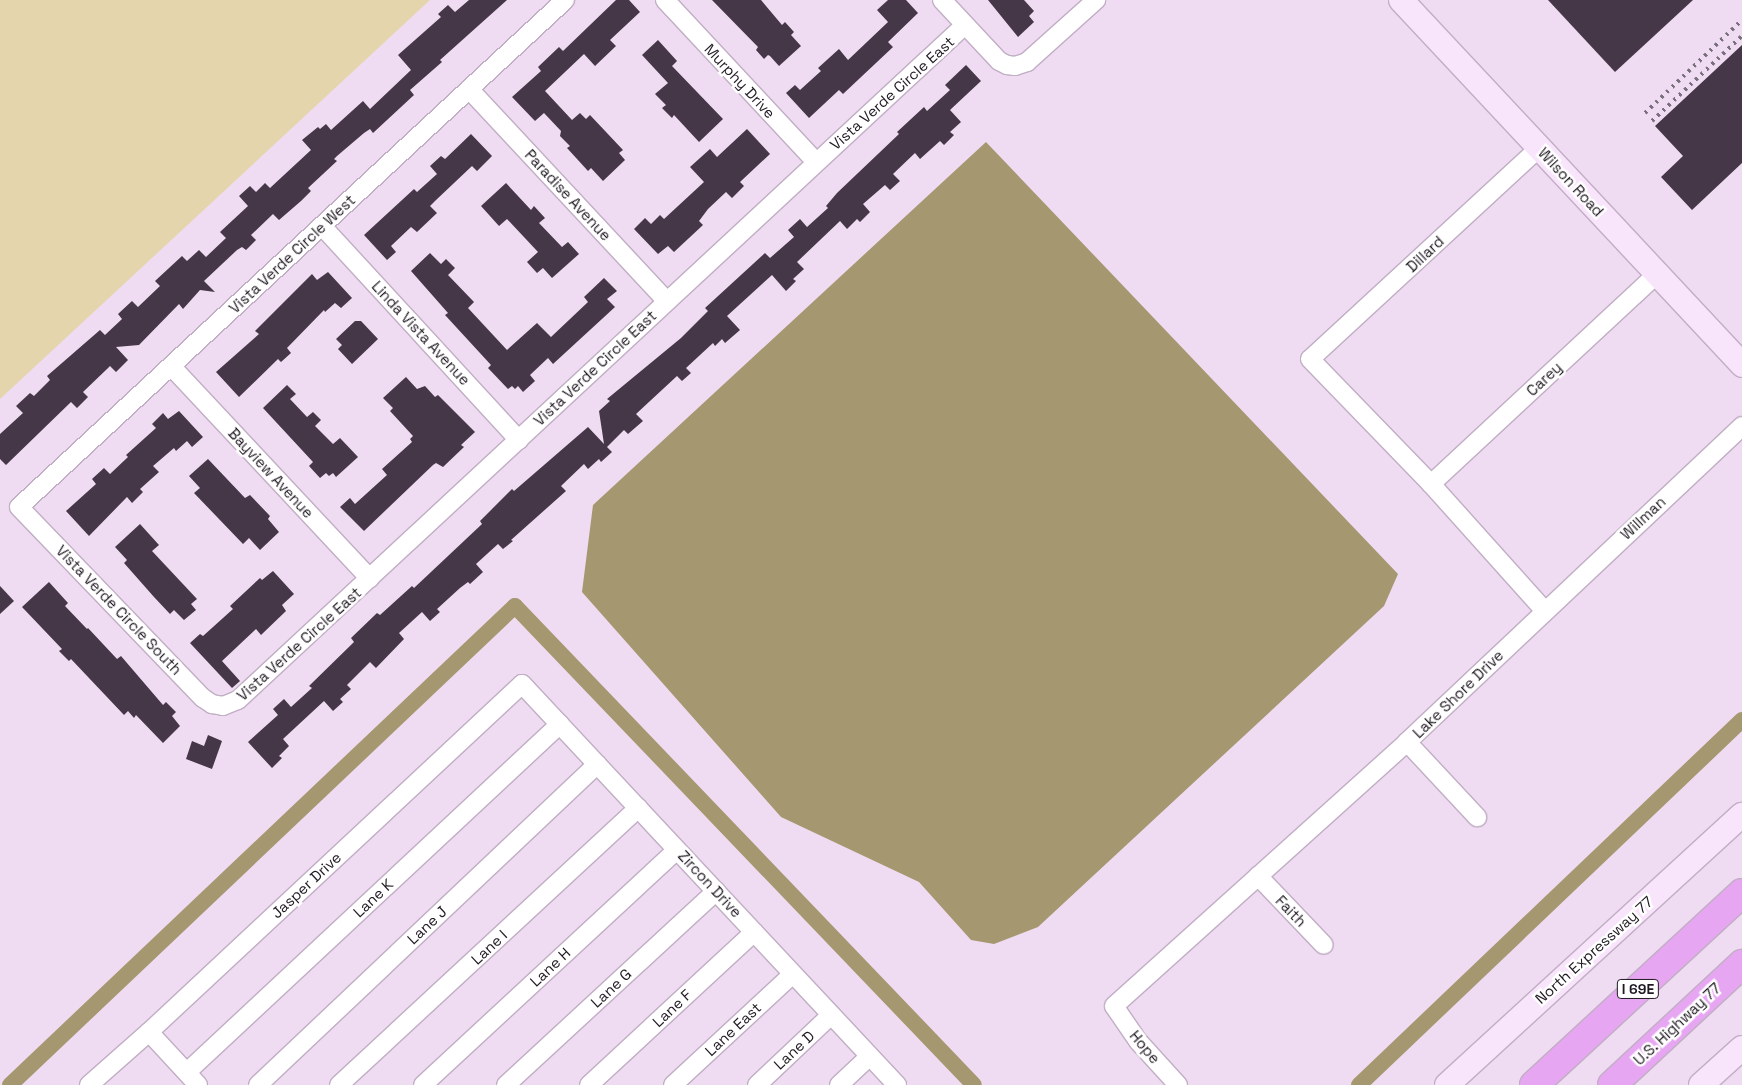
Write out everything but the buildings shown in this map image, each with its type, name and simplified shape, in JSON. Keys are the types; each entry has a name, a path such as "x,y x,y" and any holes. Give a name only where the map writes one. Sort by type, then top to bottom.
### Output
{"highway":[{"name":"I 69E","path":"1534,1085 1742,893"},
{"name":"U.S. Highway 77","path":"1612,1085 1742,964"}],"main road":[{"name":"Wilson Road","path":"1401,0 1742,365"},
{"name":"North Expressway 77","path":"1447,1085 1742,815"},
{"path":"1702,1085 1742,1048"}],"street":[{"name":"Vista Verde Circle West","path":"19,507 565,0"},
{"name":"Murphy Drive","path":"665,0 816,162"},
{"path":"942,0 999,61 1006,65 1015,66 1028,62 1096,0"},
{"name":"Vista Verde Circle East","path":"223,706 238,700 370,579 965,25"},
{"name":"Paradise Avenue","path":"469,89 667,301"},
{"name":"Dillard","path":"1431,484 1310,359 1539,148"},
{"name":"Linda Vista Avenue","path":"322,226 519,440"},
{"name":"Carey","path":"1431,484 1657,274"},
{"name":"Bayview Avenue","path":"171,366 370,579"},
{"name":"Willman","path":"1545,611 1742,426"},
{"path":"1431,484 1545,611"},
{"name":"Vista Verde Circle South","path":"19,507 203,698 212,704 223,706"},
{"name":"Lake Shore Drive","path":"1114,1006 1407,742 1545,611"},
{"name":"Zircon Drive","path":"522,684 897,1085"},
{"name":"Jasper Drive","path":"89,1085 149,1032 522,684"},
{"name":"Lane K","path":"193,1079 560,724"},
{"path":"1407,742 1477,817"},
{"name":"Lane J","path":"258,1085 597,764"},
{"name":"Lane I","path":"339,1085 638,808"},
{"name":"Lane H","path":"424,1085 677,850"},
{"name":"Faith","path":"1258,876 1324,945"},
{"name":"Lane G","path":"506,1085 716,891"},
{"name":"Lane F","path":"589,1085 754,932"},
{"name":"Lane East","path":"672,1085 794,974"},
{"name":"Hope","path":"1114,1006 1138,1041 1178,1085"},
{"name":"Lane D","path":"757,1085 832,1014"},
{"path":"149,1032 193,1079"},
{"path":"840,1085 870,1056"}],"shaded area":[{"path":"0,0 430,0 0,399"},
{"path":"986,142 1398,574 1384,606 1038,927 994,944 971,940 919,882 781,817 582,592 593,505"}],"waterway":[{"path":"10,1085 515,606 974,1085"},
{"path":"1359,1085 1742,720"}],"railway":[{"path":"1645,113 1742,20"},
{"path":"1652,121 1742,36"}]}
